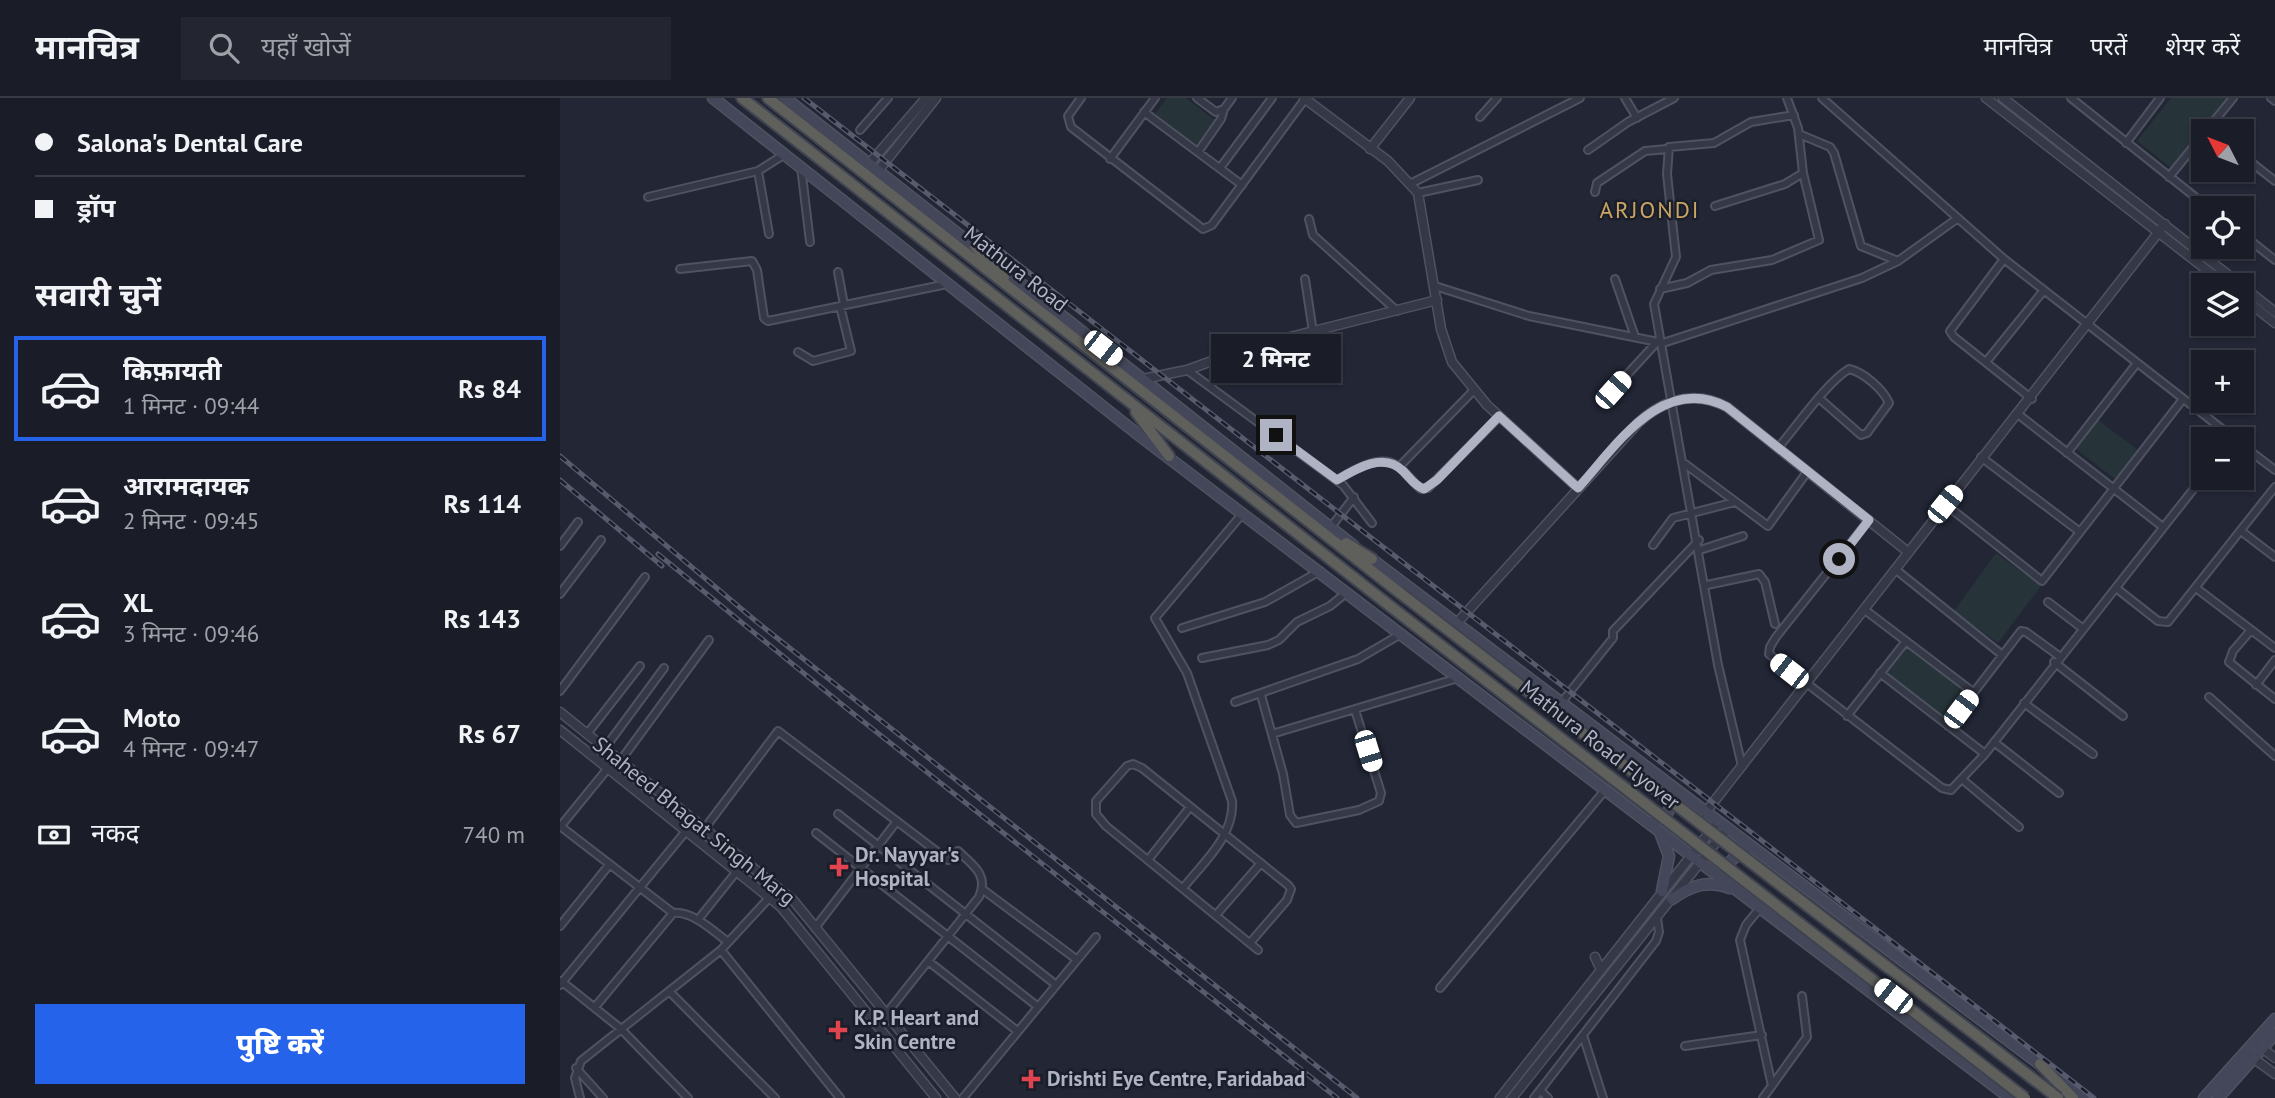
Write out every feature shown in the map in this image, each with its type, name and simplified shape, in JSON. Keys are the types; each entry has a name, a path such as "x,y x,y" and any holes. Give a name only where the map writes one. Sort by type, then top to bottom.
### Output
{"highway":[{"name":"Mathura Road","path":"742,98 1153,422"},
{"name":"Mathura Road","path":"768,98 1307,521"},
{"path":"975,246 1028,303"},
{"path":"1131,404 1169,456"},
{"name":"Mathura Road Flyover","path":"1153,422 2025,1098"},
{"path":"1307,521 1372,559"},
{"name":"Mathura Road Flyover","path":"1307,521 2058,1098"},
{"path":"2040,1064 2073,1098"}],"main road":[{"path":"713,98 1169,456 2010,1098"},
{"path":"793,100 869,164 1456,624 2084,1098"},
{"path":"1653,825 1669,813 1676,797 1674,790"},
{"path":"1653,825 1664,841 1669,856 1662,891"},
{"path":"1726,882 1724,873 1728,863 1735,856 1752,849"},
{"path":"1672,899 1686,889 1702,884 1719,885 1737,891"},
{"path":"2218,1098 2275,1019"},
{"path":"2258,1045 2275,1034"},
{"path":"2204,1098 2250,1055"}],"street":[{"path":"860,130 888,98"},
{"path":"869,164 926,98"},
{"path":"878,171 936,98"},
{"path":"1081,98 1068,116 1071,127 1203,229 1212,225 1305,99 1370,149 1412,183 1418,193 1444,340 1452,362 1474,391 1578,488"},
{"path":"1110,159 1155,98"},
{"path":"1197,98 1216,112 1224,109"},
{"path":"1198,152 1232,98"},
{"path":"1220,169 1272,98"},
{"path":"1370,149 1410,98"},
{"path":"1480,117 1497,98"},
{"path":"1559,98 1567,104"},
{"path":"1412,183 1580,98"},
{"path":"1625,98 1637,118"},
{"path":"1588,150 1674,98"},
{"path":"1660,289 1695,279 1711,270 1772,260 1819,240 1804,173 1799,134 1787,98"},
{"path":"1822,98 2004,258 2219,427"},
{"path":"2003,98 2225,273"},
{"path":"2071,98 2194,196"},
{"path":"2126,143 2160,98"},
{"path":"2217,119 2233,98"},
{"path":"2271,98 2275,101"},
{"path":"1990,99 2210,273"},
{"path":"1144,112 1242,185"},
{"path":"1595,192 1597,183 1645,151 1667,149 1673,144 1714,143 1751,122 1794,115"},
{"path":"1799,134 1830,147 1834,153 1861,246 1898,261"},
{"path":"1667,149 1676,257 1654,303 1670,401 1685,464 1707,585 1718,665 1742,766"},
{"path":"2169,177 2191,151"},
{"path":"648,197 758,171 785,154"},
{"path":"2254,164 2275,181"},
{"path":"801,167 810,242"},
{"path":"758,171 769,234"},
{"path":"1715,206 1785,184 1804,173"},
{"path":"1418,193 1478,180"},
{"path":"1613,390 1661,342 1855,281 1898,261 1958,218"},
{"path":"1309,219 1312,235 1397,312"},
{"path":"1705,813 1982,457 2032,399 2165,224"},
{"path":"2254,243 2275,260"},
{"path":"2004,258 1950,331 2032,399"},
{"path":"680,269 751,261 757,270 764,318 768,321 949,283"},
{"path":"797,352 813,361 850,351 838,272"},
{"path":"1305,279 1312,332"},
{"path":"1615,279 1635,337"},
{"path":"1435,286 1529,316 1661,342"},
{"path":"1986,362 2044,290"},
{"path":"2254,295 2274,309"},
{"path":"1143,379 1187,370 1234,352 1437,300"},
{"path":"2254,306 2275,323"},
{"path":"2067,453 2137,363"},
{"path":"1778,448 1820,399 1849,369 1857,371 1886,396 1889,403 1867,433 1861,435 1820,399"},
{"path":"1187,370 1337,480 1354,497 1372,523"},
{"path":"1399,467 1474,391"},
{"path":"1945,504 2042,581 2183,399"},
{"path":"1456,624 1638,423 1652,410 1670,401 1714,400 1909,552"},
{"path":"2019,415 2163,527"},
{"path":"1337,480 1355,469 1380,462 1392,462 1417,486 1428,488 1499,416"},
{"path":"2254,453 2275,470"},
{"path":"1982,457 2081,532"},
{"path":"1685,464 1768,526 1807,471"},
{"path":"2116,588 2163,623 2172,618 2275,487"},
{"path":"1869,520 1770,647 1772,658 1942,788 1951,790 1963,780 1994,742 2193,490"},
{"path":"1331,527 1354,497"},
{"path":"1653,545 1673,518 1735,502"},
{"path":"1183,888 1226,833 1233,813 1232,801 1187,673 1155,618 1243,513"},
{"path":"560,546 578,522"},
{"path":"2241,531 2275,557"},
{"path":"1700,550 1743,536"},
{"path":"560,594 601,540"},
{"path":"1561,703 1613,638 1613,631 1699,540"},
{"path":"1895,569 2001,654"},
{"path":"1182,628 1265,602 1320,571"},
{"path":"1707,585 1759,574 1765,582 1775,624"},
{"path":"560,691 645,578"},
{"path":"2196,588 2275,648"},
{"path":"1202,658 1268,645 1305,618 1330,606 1347,592"},
{"path":"2048,602 2082,628"},
{"path":"1865,610 1973,692"},
{"path":"2251,630 2233,652 2229,662 2275,699"},
{"path":"1948,726 2001,654 2023,631 2123,716"},
{"path":"1235,702 1358,659 1402,632"},
{"path":"621,760 709,640"},
{"path":"1847,716 1906,641"},
{"path":"2256,685 2275,660"},
{"path":"587,734 640,666"},
{"path":"605,748 664,668"},
{"path":"1880,673 1984,754"},
{"path":"1272,734 1461,677"},
{"path":"1261,695 1292,821 1308,822 1359,810 1376,804 1381,798 1355,710"},
{"path":"2209,697 2275,756"},
{"path":"2024,703 2093,754"},
{"name":"Shaheed Bhagat Singh Marg","path":"560,712 780,888 955,1098"},
{"name":"Shaheed Bhagat Singh Marg","path":"560,730 769,897 831,967 936,1098"},
{"path":"705,828 776,731 948,860"},
{"path":"1994,742 2059,793"},
{"path":"1250,943 1287,900 1291,889 1226,833 1142,768 1133,764 1120,772 1096,801 1094,808 1101,821 1258,950"},
{"path":"608,768 560,827 673,913 693,918 728,942"},
{"path":"1963,780 2019,827"},
{"path":"1440,988 1606,789"},
{"path":"1148,860 1190,807"},
{"path":"838,814 1055,984"},
{"path":"688,1098 620,1028 561,982 640,890 695,820"},
{"path":"815,928 897,821"},
{"path":"1512,1098 1601,970 1690,855 1722,826"},
{"path":"1500,1098 1657,918 1701,863 1722,826"},
{"path":"816,833 1037,1006"},
{"path":"886,1014 966,915 982,889 979,871 957,851"},
{"path":"1216,915 1261,863"},
{"path":"560,926 608,865"},
{"path":"701,916 737,871"},
{"path":"982,889 1076,959"},
{"path":"580,1098 575,1078 576,1068 591,1051 721,950 769,897"},
{"path":"1760,908 1746,925 1740,940 1772,1086"},
{"path":"595,1007 673,913"},
{"path":"1534,1098 1656,942 1659,932 1657,918"},
{"path":"963,1098 1016,1030 1096,937"},
{"path":"721,950 840,1098"},
{"path":"1595,957 1601,970"},
{"path":"928,961 1016,1030"},
{"path":"670,992 775,1098"},
{"path":"1763,1098 1807,1037 1802,996"},
{"path":"1583,1035 1603,1098"},
{"path":"1685,1046 1762,1035"},
{"path":"2258,1045 2275,1058"},
{"path":"2250,1055 2275,1074"},
{"path":"576,1068 603,1098"},
{"path":"1540,1090 1548,1098"}],"shaded area":[{"path":"1167,98 1186,98 1216,121 1197,145 1155,114"},
{"path":"2171,98 2227,98 2210,119 2191,119 2191,143 2171,168 2137,141"},
{"path":"2098,420 2138,450 2115,479 2076,449"},
{"path":"1996,553 2041,586 1998,643 1954,611"},
{"path":"1906,647 1964,691 1945,717 1887,673"}],"railway":[{"path":"804,98 2094,1098"},
{"path":"560,456 757,622 1357,1098"},
{"path":"560,480 662,566"},
{"path":"658,554 845,707 1337,1098"}],"place":[{"name":"Dr. Nayyar's Hospital","path":"839,867"},
{"name":"K.P. Heart and Skin Centre","path":"838,1030"},
{"name":"Drishti Eye Centre, Faridabad","path":"1031,1079"}],"district":[{"name":"ARJONDI","path":"1650,210"}],"route":[{"path":"1276,435 1337,480 1355,469 1387,461 1399,467 1417,486 1424,489 1437,480 1499,416 1578,488 1652,410 1670,401 1686,398 1714,400 1727,407 1869,520 1839,559"}]}
